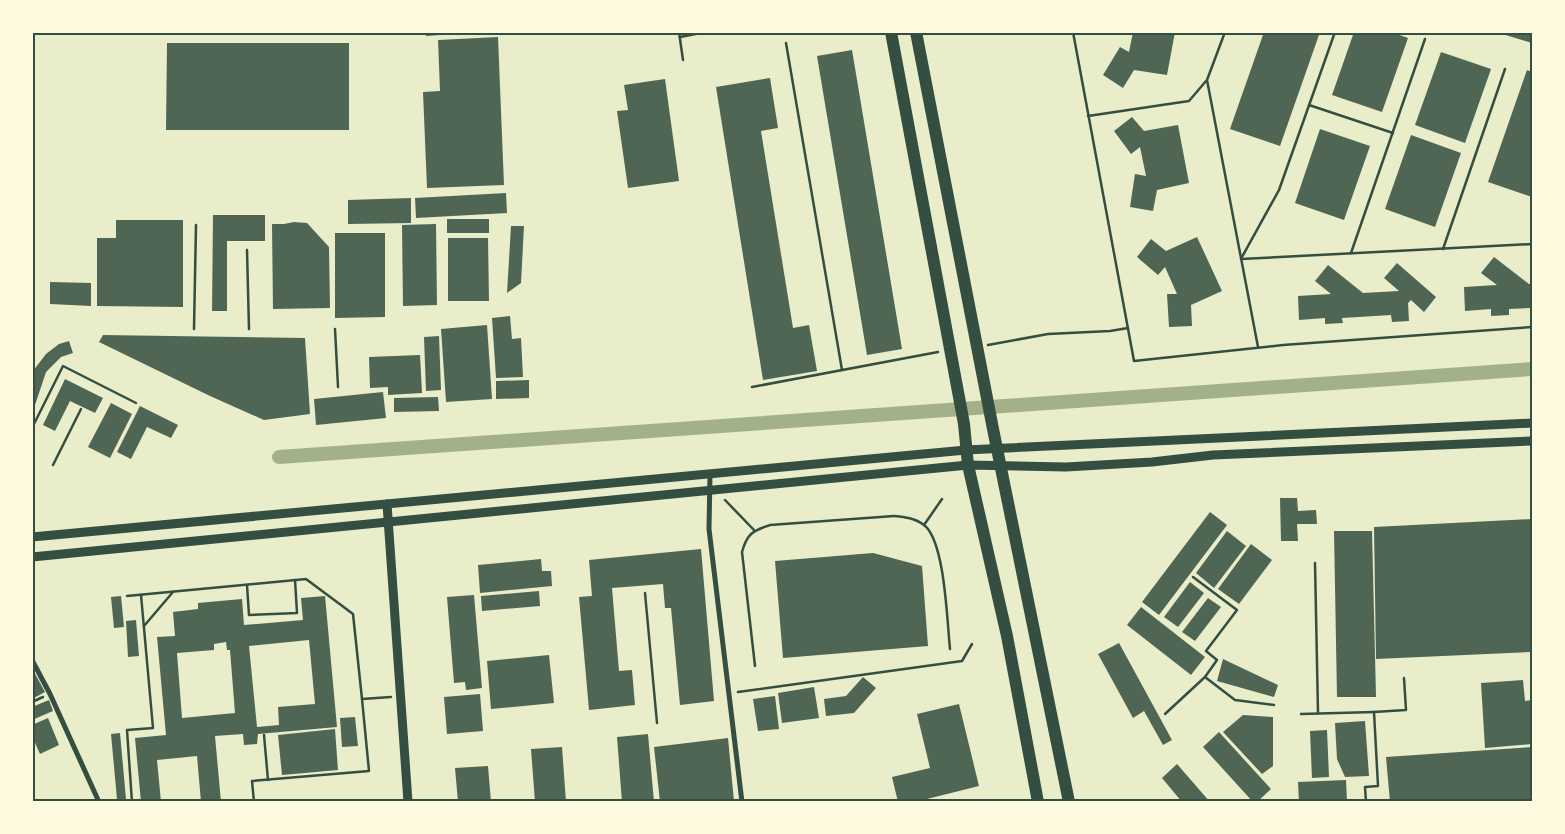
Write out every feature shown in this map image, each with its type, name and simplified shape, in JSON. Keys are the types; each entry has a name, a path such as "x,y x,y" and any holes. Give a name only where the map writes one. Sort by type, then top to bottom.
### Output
{"main road":[{"path":"892,32 964,424 968,464 1007,636 1038,802"},
{"path":"916,32 976,347 1069,802"}],"street":[{"path":"32,536 966,450 1532,423"},
{"path":"32,557 968,464 1066,467 1152,462 1213,455 1532,441"},
{"path":"710,474 709,529 742,802"},
{"path":"388,504 408,802"},
{"path":"32,660 50,694 99,802"}],"path":[{"path":"679,32 683,60"},
{"path":"680,37 706,32"},
{"path":"1073,32 1134,361 1258,348 1532,327"},
{"path":"1088,116 1189,101 1207,80 1224,32"},
{"path":"1241,258 1279,190 1335,32"},
{"path":"1351,253 1425,40"},
{"path":"786,43 842,370"},
{"path":"1443,249 1505,69"},
{"path":"1207,80 1258,348"},
{"path":"1310,105 1392,133"},
{"path":"194,330 196,225"},
{"path":"1241,258 1532,244"},
{"path":"247,250 249,329"},
{"path":"976,347 1048,334 1110,331 1128,328"},
{"path":"335,329 338,387"},
{"path":"752,387 950,350"},
{"path":"32,428 64,366 136,403"},
{"path":"53,465 82,409"},
{"path":"924,525 942,499"},
{"path":"725,500 754,530"},
{"path":"756,666 742,552 746,539 754,530 770,524 894,516 906,517 924,525 932,534 941,564 950,649"},
{"path":"1315,563 1318,713"},
{"path":"1165,714 1205,677 1218,660 1206,651 1238,610 1193,577"},
{"path":"127,596 306,579 353,614 369,771 252,781 254,802"},
{"path":"247,585 249,616 297,613 295,580"},
{"path":"144,626 173,592"},
{"path":"645,593 657,723"},
{"path":"132,802 127,730 153,728 141,595"},
{"path":"729,693 962,661 972,644"},
{"path":"1205,677 1235,700 1274,705"},
{"path":"1301,714 1406,710 1404,678"},
{"path":"362,699 401,697"},
{"path":"1366,802 1366,787 1378,786 1374,712"},
{"path":"264,735 268,780"}],"building":[{"path":"426,32 455,32 455,34 426,36"},
{"path":"1133,32 1175,32 1167,75 1134,70 1123,88 1103,75 1120,47 1129,52"},
{"path":"1264,32 1320,32 1280,146 1230,129"},
{"path":"1354,32 1391,32 1408,38 1382,112 1332,95"},
{"path":"1532,32 1532,43 1499,33"},
{"path":"498,37 504,185 427,188 423,92 440,91 438,40"},
{"path":"167,43 349,43 349,130 166,130"},
{"path":"852,50 902,349 867,355 817,56"},
{"path":"1441,52 1491,69 1465,143 1415,125"},
{"path":"1527,70 1532,72 1532,197 1488,182"},
{"path":"770,78 778,128 761,131 793,328 809,325 817,371 763,380 716,87"},
{"path":"665,79 679,181 628,188 617,111 628,110 624,85"},
{"path":"1132,117 1144,131 1178,125 1189,183 1157,190 1153,211 1130,207 1135,174 1146,176 1140,147 1131,154 1114,131"},
{"path":"1320,129 1370,146 1344,220 1295,203"},
{"path":"1411,135 1461,153 1435,227 1385,209"},
{"path":"506,193 507,213 416,218 415,198"},
{"path":"411,198 411,223 348,224 348,200"},
{"path":"213,215 265,215 265,241 227,241 227,311 212,311"},
{"path":"447,219 489,219 489,233 447,233"},
{"path":"116,220 183,220 183,307 97,306 97,238 116,238"},
{"path":"307,223 329,247 330,308 273,309 272,224"},
{"path":"436,224 437,305 403,306 402,225"},
{"path":"511,226 524,226 521,283 507,293"},
{"path":"335,233 385,233 385,317 335,318"},
{"path":"1197,237 1222,291 1191,305 1192,326 1169,327 1167,294 1177,294 1165,267 1158,275 1137,257 1151,239 1166,251"},
{"path":"448,238 488,238 489,301 448,301"},
{"path":"1494,257 1529,284 1532,284 1532,308 1509,309 1509,315 1491,316 1491,309 1465,311 1464,287 1497,285 1481,273"},
{"path":"1397,263 1436,297 1424,312 1411,300 1408,303 1409,321 1392,322 1391,315 1342,318 1343,323 1325,324 1325,318 1299,320 1298,296 1331,294 1315,281 1328,265 1363,293 1399,291 1384,278"},
{"path":"50,282 91,283 91,306 50,304"},
{"path":"510,316 512,339 521,338 523,377 496,378 492,318"},
{"path":"487,325 492,399 446,402 441,329"},
{"path":"103,335 305,338 310,414 264,420 99,342"},
{"path":"439,336 441,390 426,391 424,337"},
{"path":"69,341 73,353 61,357 46,372 32,414 33,371 46,354 59,344"},
{"path":"420,355 422,393 388,395 388,387 370,388 369,357"},
{"path":"65,379 103,398 95,413 70,401 55,431 43,425"},
{"path":"529,380 529,398 496,399 496,381"},
{"path":"383,392 386,418 316,425 314,399"},
{"path":"438,397 439,411 394,412 394,398"},
{"path":"111,403 132,414 110,458 88,447"},
{"path":"140,406 178,425 171,438 147,427 131,459 117,452"},
{"path":"1280,498 1297,498 1298,511 1316,510 1317,524 1297,524 1298,541 1281,541"},
{"path":"1210,512 1227,525 1159,615 1142,602"},
{"path":"1532,519 1532,652 1376,659 1374,527"},
{"path":"1227,531 1246,546 1214,588 1196,573"},
{"path":"1334,531 1372,531 1376,697 1337,697"},
{"path":"1251,544 1272,560 1239,604 1218,589"},
{"path":"701,549 714,701 680,705 671,608 665,608 663,584 612,588 619,671 632,670 635,705 589,710 579,597 592,596 589,560"},
{"path":"873,553 922,566 928,646 783,658 775,561"},
{"path":"541,559 542,571 551,571 552,586 480,593 478,565"},
{"path":"1190,582 1204,593 1178,627 1164,617"},
{"path":"539,591 540,606 482,611 481,596"},
{"path":"474,595 482,688 466,690 465,682 454,683 447,597"},
{"path":"121,596 124,627 114,628 111,597"},
{"path":"325,596 337,727 258,734 257,744 244,745 243,734 215,736 221,802 201,802 197,756 157,760 161,802 141,802 135,738 166,735 157,637 175,636 173,612 198,609 198,603 242,599 244,625 303,620 301,598","holes":["309,640 315,704 278,707 279,725 257,727 249,646","226,642 227,650 230,650 235,713 182,718 177,653 214,650 214,644"]},
{"path":"1208,598 1221,607 1195,641 1182,632"},
{"path":"1141,607 1205,657 1191,675 1127,625"},
{"path":"136,620 139,656 128,657 126,621"},
{"path":"1119,643 1172,740 1163,745 1144,711 1133,718 1098,654"},
{"path":"549,655 554,703 491,709 487,661"},
{"path":"1223,659 1278,685 1274,697 1217,681"},
{"path":"32,668 45,692 32,699"},
{"path":"863,677 876,688 854,713 826,716 824,699 846,696"},
{"path":"1523,680 1525,701 1532,700 1532,744 1485,748 1481,683"},
{"path":"814,687 819,718 782,723 778,693"},
{"path":"480,694 483,731 447,734 444,697"},
{"path":"775,696 779,729 758,731 753,699"},
{"path":"49,700 53,711 32,720 32,707"},
{"path":"959,704 979,786 915,802 898,802 892,777 930,768 917,714"},
{"path":"1243,715 1273,717 1273,766 1262,774 1223,732"},
{"path":"355,717 358,746 342,747 340,718"},
{"path":"48,718 59,745 40,754 32,736 32,725"},
{"path":"1365,721 1369,776 1345,777 1337,759 1335,723"},
{"path":"335,729 338,770 282,775 278,735"},
{"path":"1327,730 1329,777 1312,778 1310,731"},
{"path":"1219,732 1271,789 1257,802 1253,802 1203,747"},
{"path":"120,733 126,799 117,799 111,734"},
{"path":"648,734 654,802 622,802 617,737"},
{"path":"728,738 734,802 660,802 654,747"},
{"path":"562,747 566,802 535,802 531,749"},
{"path":"1532,747 1532,802 1390,802 1386,757"},
{"path":"1177,764 1210,802 1182,802 1162,778"},
{"path":"488,766 491,802 458,802 455,768"},
{"path":"1346,780 1347,802 1299,802 1298,782"}],"waterway":[{"path":"279,457 1532,369"}]}
